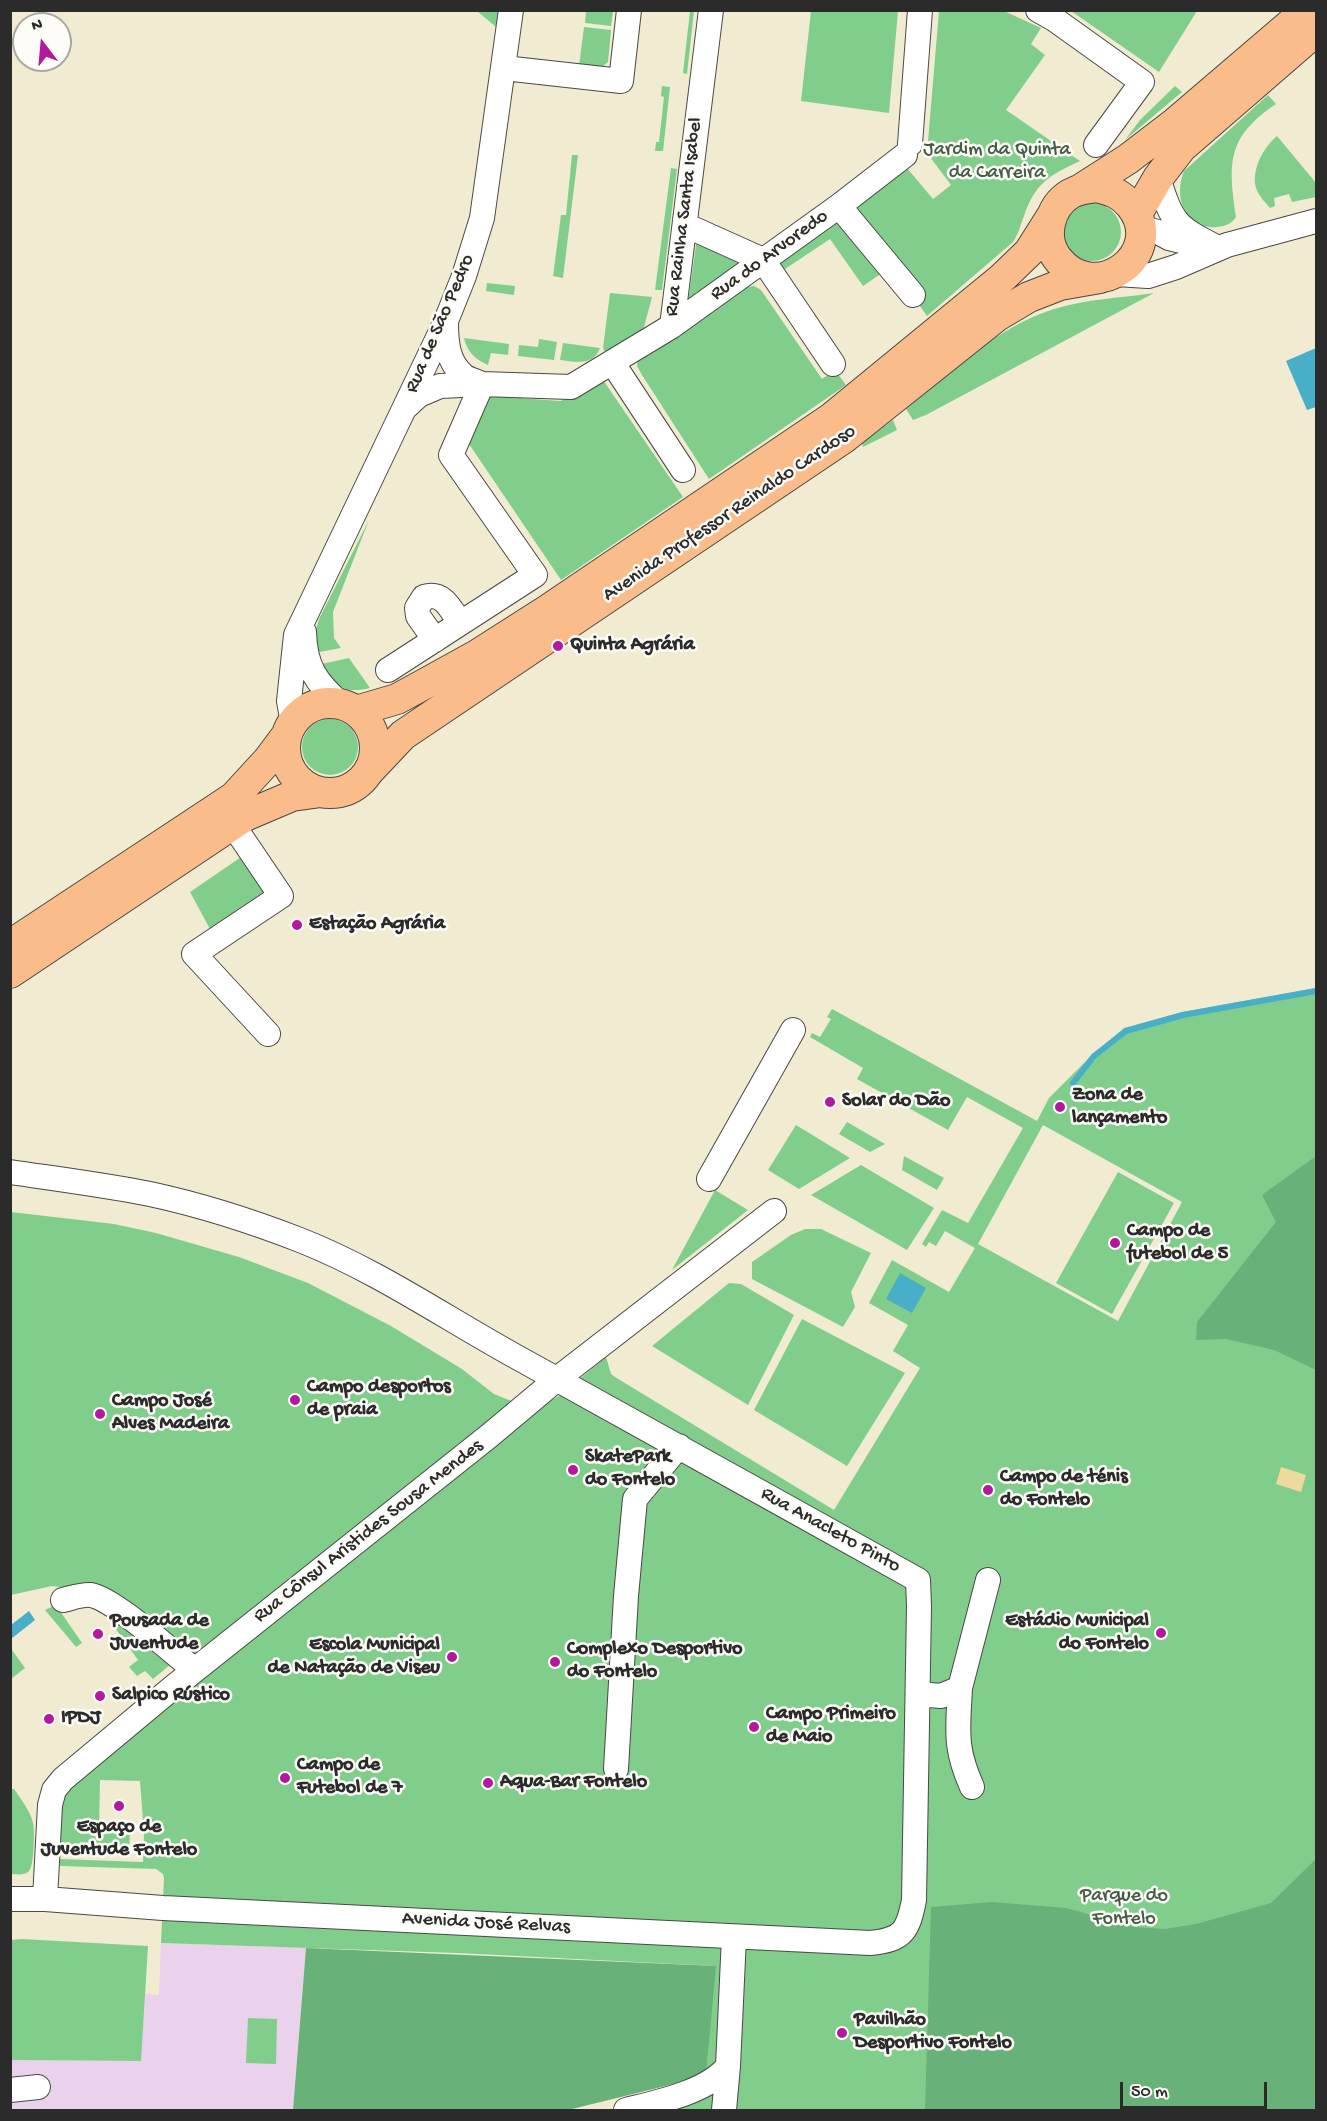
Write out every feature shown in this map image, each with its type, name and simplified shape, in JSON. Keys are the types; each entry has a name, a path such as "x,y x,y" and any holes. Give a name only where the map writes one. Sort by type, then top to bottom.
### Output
{"main road":[{"path":"1307,10 1175,123 1128,159 1070,194 1060,203 1049,227 1049,241 1062,265 1073,273 1087,278 1108,276 1128,265 1137,252 1140,221 1158,178 1181,148 1317,32"},
{"path":"1081,189 1096,187 1111,190 1124,197 1140,221"},
{"name":"Avenida Professor Reinaldo Cardoso","path":"349,708 397,699 477,655 830,419 1002,278 1029,252 1053,214"},
{"name":"Avenida Professor Reinaldo Cardoso","path":"369,771 403,735 844,438 997,316 1029,297 1060,285 1108,276"},
{"path":"10,945 234,796 268,760 299,715 312,707 326,704 349,708 368,724 374,740 374,756 369,771 361,781 345,791 294,795 273,802 245,816 10,973"},
{"path":"290,729 285,754 293,775 309,788 321,792"}],"street":[{"name":"Rua de São Pedro","path":"290,729 289,700 296,635 446,321 464,276 482,218 511,10"},
{"path":"504,68 621,81 629,10"},
{"name":"Rua Rainha Santa Isabel","path":"405,407 419,395 440,386 482,384 571,387 672,326 711,10"},
{"name":"Rua do Arvoredo","path":"672,326 839,206 908,150 920,10"},
{"path":"1038,10 1142,82 1096,145"},
{"path":"1158,178 1169,208 1179,226 1218,248"},
{"path":"839,206 913,295"},
{"path":"1140,221 1169,238 1218,248"},
{"path":"1108,276 1148,276 1176,267 1218,248 1317,221"},
{"path":"685,225 763,260 833,364"},
{"path":"388,670 535,575 451,455 482,384 464,376 454,364 448,351 446,321"},
{"path":"612,362 683,470"},
{"path":"435,640 418,616 417,608 424,597 436,595 442,597 460,623"},
{"path":"304,618 303,635 308,661 315,678 327,692 349,708"},
{"path":"232,825 281,896 194,954 268,1034"},
{"path":"709,1179 793,1030"},
{"name":"Rua Anacleto Pinto","path":"10,1172 178,1201 244,1220 350,1262 918,1580 914,1900"},
{"name":"Rua Cônsul Aristides Sousa Mendes","path":"22,1899 54,1791 63,1779 557,1379 774,1211"},
{"path":"616,1769 626,1596 635,1499 679,1446"},
{"path":"972,1787 961,1763 957,1738 960,1688 988,1580"},
{"path":"63,1600 87,1594 100,1598 115,1606 195,1670"},
{"path":"918,1694 941,1696 960,1688"},
{"name":"Avenida José Relvas","path":"22,1899 870,1943 898,1938 908,1927 914,1900"},
{"path":"724,2110 734,1937"},
{"path":"627,2110 709,2084 721,2076 728,2066"},
{"path":"10,2090 38,2087"}],"shaded area":[{"path":"161,1943 306,1948 293,2110 11,2110 11,2060 141,2061 145,1994 159,1995"}],"green space":[{"path":"477,11 504,11 502,32"},
{"path":"586,11 613,11 611,26 585,23"},
{"path":"690,11 694,11 687,74 683,73"},
{"path":"811,11 898,11 889,113 801,101"},
{"name":"Jardim da Quinta da Carreira","path":"939,11 1004,11 1041,28 1031,44 1045,55 1006,110 1080,161 1045,181 1033,195 1013,242 927,316 848,204 902,162 933,199 951,185 927,153"},
{"path":"1071,11 1197,11 1159,72"},
{"path":"584,27 611,30 608,62 601,68 579,66"},
{"path":"662,86 670,87 663,151 655,151 656,142 659,142 664,97 661,96"},
{"path":"1175,86 1182,92 1125,140 1140,120"},
{"path":"1268,95 1276,104 1248,128 1235,152 1232,181 1236,217 1230,223 1220,227 1206,227 1197,223 1184,210 1181,201 1181,181 1184,171"},
{"path":"1277,136 1316,183 1316,197 1292,202 1289,194 1274,198 1275,206 1270,208 1258,193 1255,181 1257,166 1263,152"},
{"path":"572,155 578,155 563,278 553,276 561,215 566,215"},
{"path":"671,168 677,169 662,290 655,290"},
{"path":"1086,203 1098,203 1113,211 1121,226 1121,238 1113,253 1098,261 1086,261 1071,253 1063,238 1063,226 1071,211"},
{"path":"835,218 882,273 863,286 830,239 782,271 775,259"},
{"path":"697,238 746,264 688,302"},
{"path":"487,283 515,286 514,295 486,291"},
{"path":"754,286 761,290 822,379 835,370 846,385 709,479 642,375 637,366 638,358 747,287"},
{"path":"610,293 652,297 643,331 606,353 603,348"},
{"path":"1154,293 926,415 913,420 906,409 976,352 1013,327 1033,317 1078,303"},
{"path":"464,338 509,344 508,355 491,353 488,365 472,354"},
{"path":"539,339 557,342 554,360 518,356 519,345 538,347"},
{"path":"563,343 600,348 597,354 589,360 566,361 560,360"},
{"path":"601,377 683,497 561,580 469,444 490,396 561,401"},
{"path":"893,420 897,430 863,447 862,443"},
{"path":"369,520 333,612 334,638 341,648 314,653 319,619"},
{"path":"349,658 370,688 346,689 329,678 317,665"},
{"path":"324,719 336,719 350,727 358,741 356,758 350,767 336,775 324,775 307,763 302,753 302,741 314,724"},
{"path":"247,853 270,891 210,929 190,892"},
{"name":"Parque do Fontelo","path":"1316,988 1316,2110 679,2110 680,2094 706,2076 715,1966 457,1953 161,1943 163,1874 156,1869 60,1866 60,1859 143,1862 144,1833 140,1781 100,1780 99,1831 130,1833 129,1850 58,1847 59,1817 65,1792 194,1682 94,1592 52,1586 11,1595 11,1212 114,1224 156,1233 239,1257 308,1283 391,1326 462,1369 494,1394 534,1410 559,1396 606,1357 611,1374 615,1377 834,1510 920,1368 893,1351 908,1325 869,1303 892,1260 949,1292 975,1248 945,1231 936,1246 929,1242 926,1247 922,1244 942,1210 968,1223 1023,1128 967,1097 948,1130 857,1079 863,1068 810,1037 812,1033 820,1037 831,1019 827,1017 832,1009 1037,1121 1049,1098 1092,1055 1124,1028 1182,1012","holes":["1043,1125 1182,1202 1118,1321 978,1244"]},
{"path":"847,1122 885,1144 870,1152 839,1134"},
{"path":"796,1125 850,1158 799,1189 768,1170"},
{"path":"904,1156 944,1178 937,1190 902,1170"},
{"path":"1316,1156 1316,1370 1274,1350 1226,1339 1196,1340 1197,1322 1276,1222 1262,1195"},
{"path":"861,1165 934,1208 907,1250 811,1195"},
{"name":"Campo de futebol de 5","path":"1118,1172 1174,1203 1112,1314 1056,1283"},
{"path":"715,1190 748,1210 672,1270"},
{"path":"805,1229 821,1229 871,1253 851,1292 855,1307 843,1327 752,1279 752,1262 791,1235"},
{"path":"729,1283 741,1284 794,1315 748,1405 652,1346"},
{"path":"802,1319 905,1373 847,1466 754,1410"},
{"path":"98,1604 171,1664 153,1679 145,1671 137,1676 129,1667 138,1660"},
{"path":"56,1605 82,1643 76,1647 45,1610"},
{"path":"10,1647 25,1668 11,1679 10,1679"},
{"path":"10,1789 14,1789 25,1805 34,1827 31,1868 23,1874 11,1874"},
{"path":"1316,1859 1316,2110 925,2110 931,1907 992,1902 1066,1908 1135,1927 1165,1929 1196,1924 1271,1903"},
{"path":"11,1940 148,1946 141,2061 11,2060"},
{"path":"306,1948 716,1966 706,2076 568,2110 293,2110"},
{"path":"248,2018 277,2019 276,2064 246,2063"}],"sand":[{"path":"1281,1467 1306,1475 1301,1492 1276,1484"}],"water":[{"path":"1316,348 1316,407 1307,410 1286,361"},
{"path":"900,1273 926,1288 912,1313 886,1299"},
{"path":"29,1611 35,1620 11,1639 11,1625"}],"waterway":[{"path":"1073,1083 1094,1056 1126,1031 1183,1015 1316,991"}],"place":[{"name":"Quinta Agrária","path":"558,646"},
{"name":"Estação Agrária","path":"297,925"},
{"name":"Solar do Dão","path":"830,1102"},
{"name":"Zona de lançamento","path":"1060,1107"},
{"name":"Campo de futebol de 5","path":"1115,1243"},
{"name":"Campo desportos de praia","path":"295,1400"},
{"name":"Campo José Alves Madeira","path":"100,1414"},
{"name":"SkatePark do Fontelo","path":"573,1470"},
{"name":"Campo de ténis do Fontelo","path":"988,1490"},
{"name":"Estádio Municipal do Fontelo","path":"1161,1633"},
{"name":"Pousada de Juventude","path":"98,1634"},
{"name":"Escola Municipal de Natação de Viseu","path":"452,1657"},
{"name":"Complexo Desportivo do Fontelo","path":"555,1662"},
{"name":"Salpico Rústico","path":"100,1696"},
{"name":"IPDJ","path":"49,1719"},
{"name":"Campo Primeiro de Maio","path":"754,1727"},
{"name":"Campo de Futebol de 7","path":"285,1778"},
{"name":"Aqua-Bar Fontelo","path":"488,1783"},
{"name":"Espaço de Juventude Fontelo","path":"119,1806"},
{"name":"Pavilhão Desportivo Fontelo","path":"842,2033"}]}
